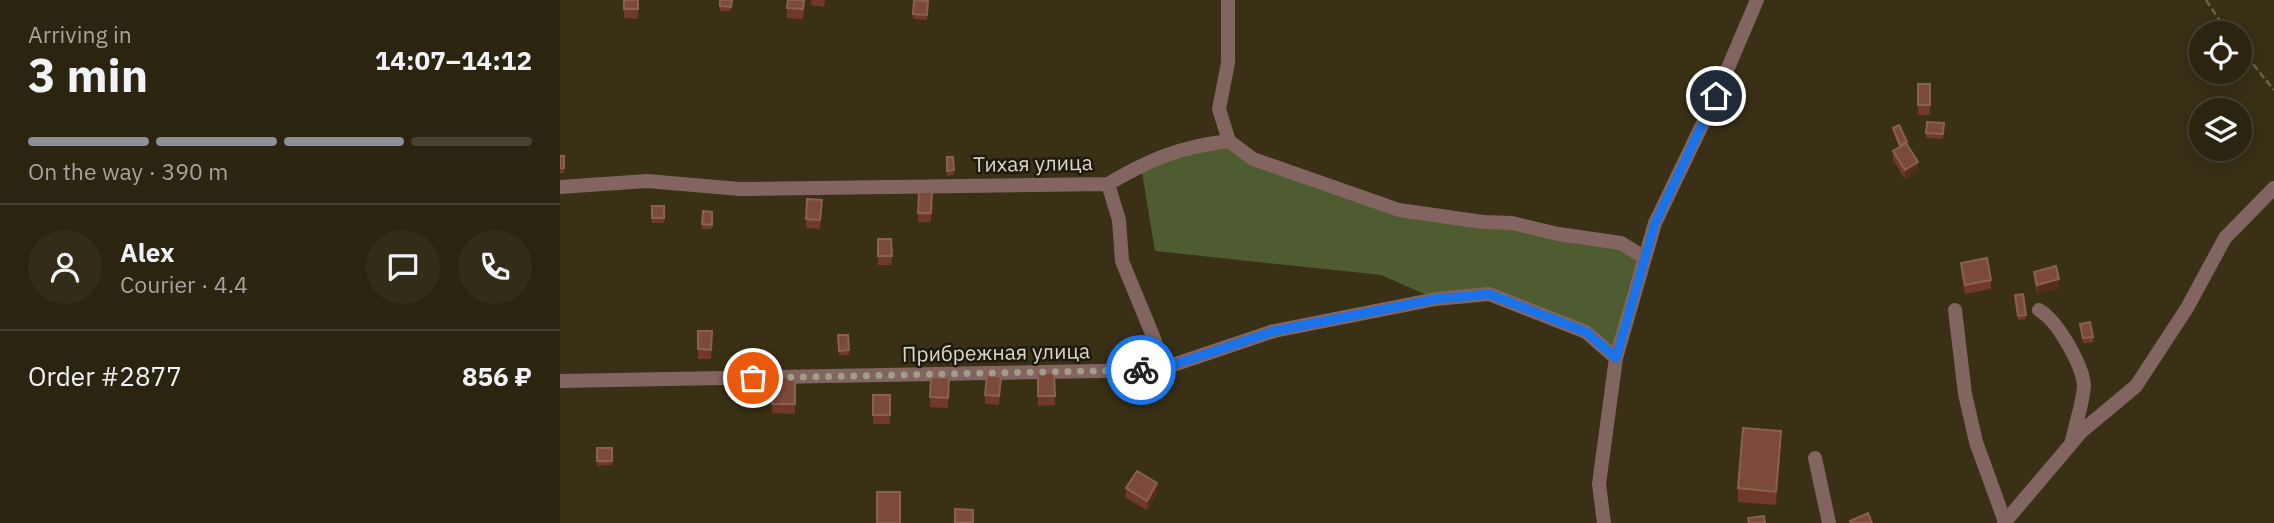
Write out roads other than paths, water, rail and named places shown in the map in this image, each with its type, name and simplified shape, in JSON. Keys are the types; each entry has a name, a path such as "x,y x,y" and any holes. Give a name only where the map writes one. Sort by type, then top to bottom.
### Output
{"street":[{"path":"1228,0 1228,63 1219,109 1229,141 1254,159 1399,210 1483,222 1512,223 1558,234 1621,243 1645,258"},
{"path":"1604,523 1599,484 1616,358 1655,223 1716,96 1757,0"},
{"name":"Тихая улица","path":"560,187 647,181 740,189 1108,184 1160,156 1229,141"},
{"path":"1108,184 1119,220 1122,261 1155,341 1158,370"},
{"path":"2005,522 2082,430 2136,386 2187,308 2225,238 2274,188"},
{"name":"Прибрежная улица","path":"560,382 1158,370 1274,331 1436,299 1489,294 1586,332 1616,358"},
{"path":"1955,310 1970,418 2005,522"},
{"path":"2039,310 2050,316 2072,350 2084,385 2072,442"},
{"path":"1815,458 1829,523"}]}
